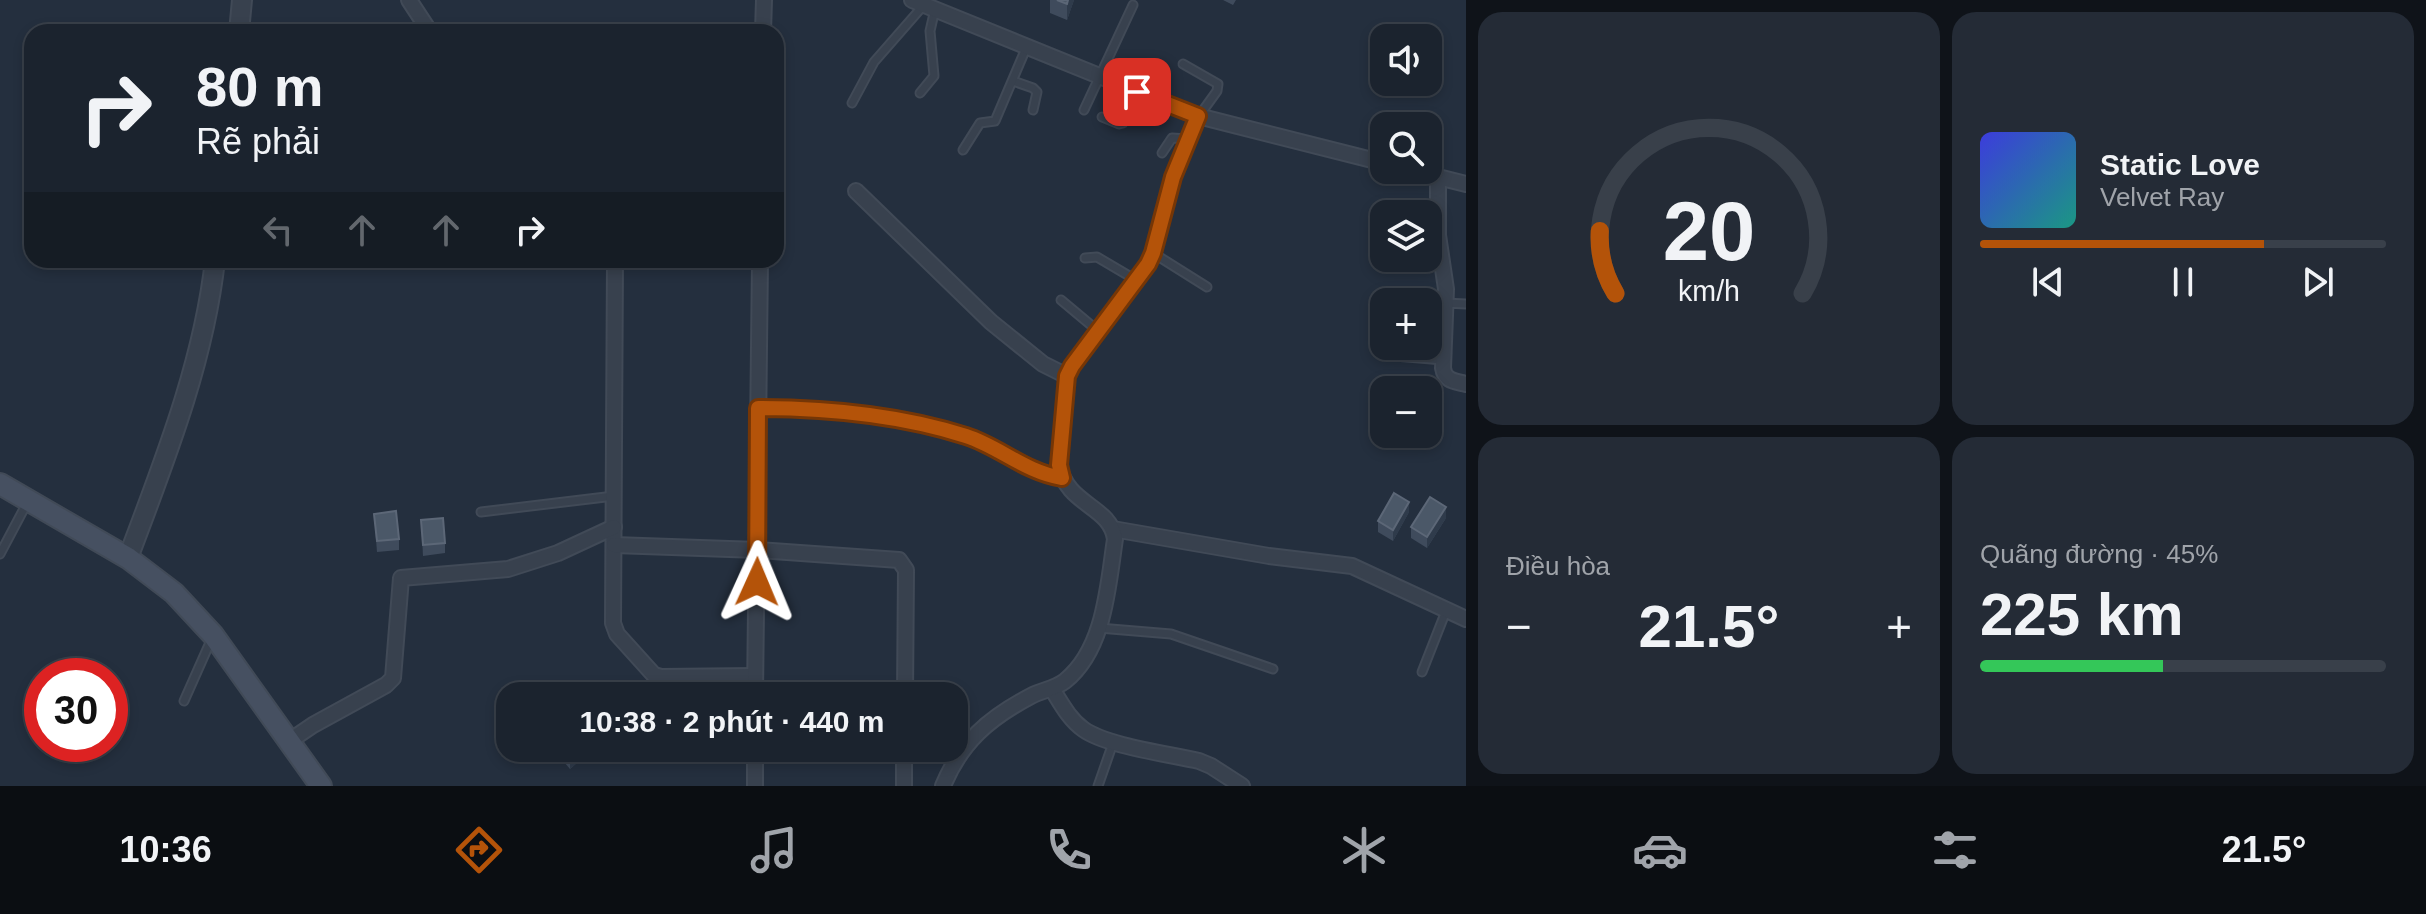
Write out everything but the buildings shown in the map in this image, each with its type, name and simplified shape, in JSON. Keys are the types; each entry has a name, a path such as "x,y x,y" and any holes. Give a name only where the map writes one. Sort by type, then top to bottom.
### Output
{"main road":[{"path":"0,484 128,558 174,593 213,635 314,784"}],"street":[{"path":"240,24 242,0"},
{"path":"409,0 425,24"},
{"path":"763,24 764,0"},
{"path":"924,4 1198,116 1370,159"},
{"path":"943,786 964,746 976,733 1034,694 1065,681 1076,670 1099,628 1115,539 1108,521 1068,489 1062,478 1059,465 1067,376 1153,253 1173,177 1198,116"},
{"path":"1442,178 1466,184"},
{"path":"1438,184 1437,213 1445,303 1444,375 1450,381 1466,384"},
{"path":"856,191 991,322 1043,364 1067,376"},
{"path":"128,558 170,439 206,322 214,268"},
{"path":"615,268 613,623 617,634 648,671 661,677 755,676"},
{"path":"755,682 760,268"},
{"path":"758,408 828,409 933,428 988,444 1025,468 1062,478"},
{"path":"288,742 393,678 401,578 508,569 558,553 614,527"},
{"path":"1113,529 1283,558 1352,566 1466,619"},
{"path":"614,545 758,550 902,562 906,570 905,682"},
{"path":"1052,689 1069,715 1081,728 1097,738 1199,761 1242,786"},
{"path":"755,762 755,786"},
{"path":"904,762 904,786"}],"lane":[{"path":"920,93 934,76 924,4"},
{"path":"852,103 874,62 924,4"},
{"path":"1084,110 1133,5"},
{"path":"963,150 980,123 995,121 1027,46"},
{"path":"1183,64 1218,84 1217,91 1198,116"},
{"path":"1013,81 1037,92 1033,110"},
{"path":"1102,117 1123,123 1137,92"},
{"path":"1162,153 1172,138 1188,139"},
{"path":"1153,253 1207,287"},
{"path":"1085,258 1097,257 1136,280"},
{"path":"1061,300 1098,331"},
{"path":"1445,303 1466,304"},
{"path":"481,512 614,496"},
{"path":"0,554 28,501"},
{"path":"1422,672 1446,611"},
{"path":"1099,628 1171,634 1273,669"},
{"path":"184,701 213,635"},
{"path":"1098,786 1114,741"}],"route":[{"path":"757,582 758,408 828,409 933,428 988,444 1025,468 1062,478 1059,465 1067,376 1148,264 1178,162 1198,116 1137,92"}]}
